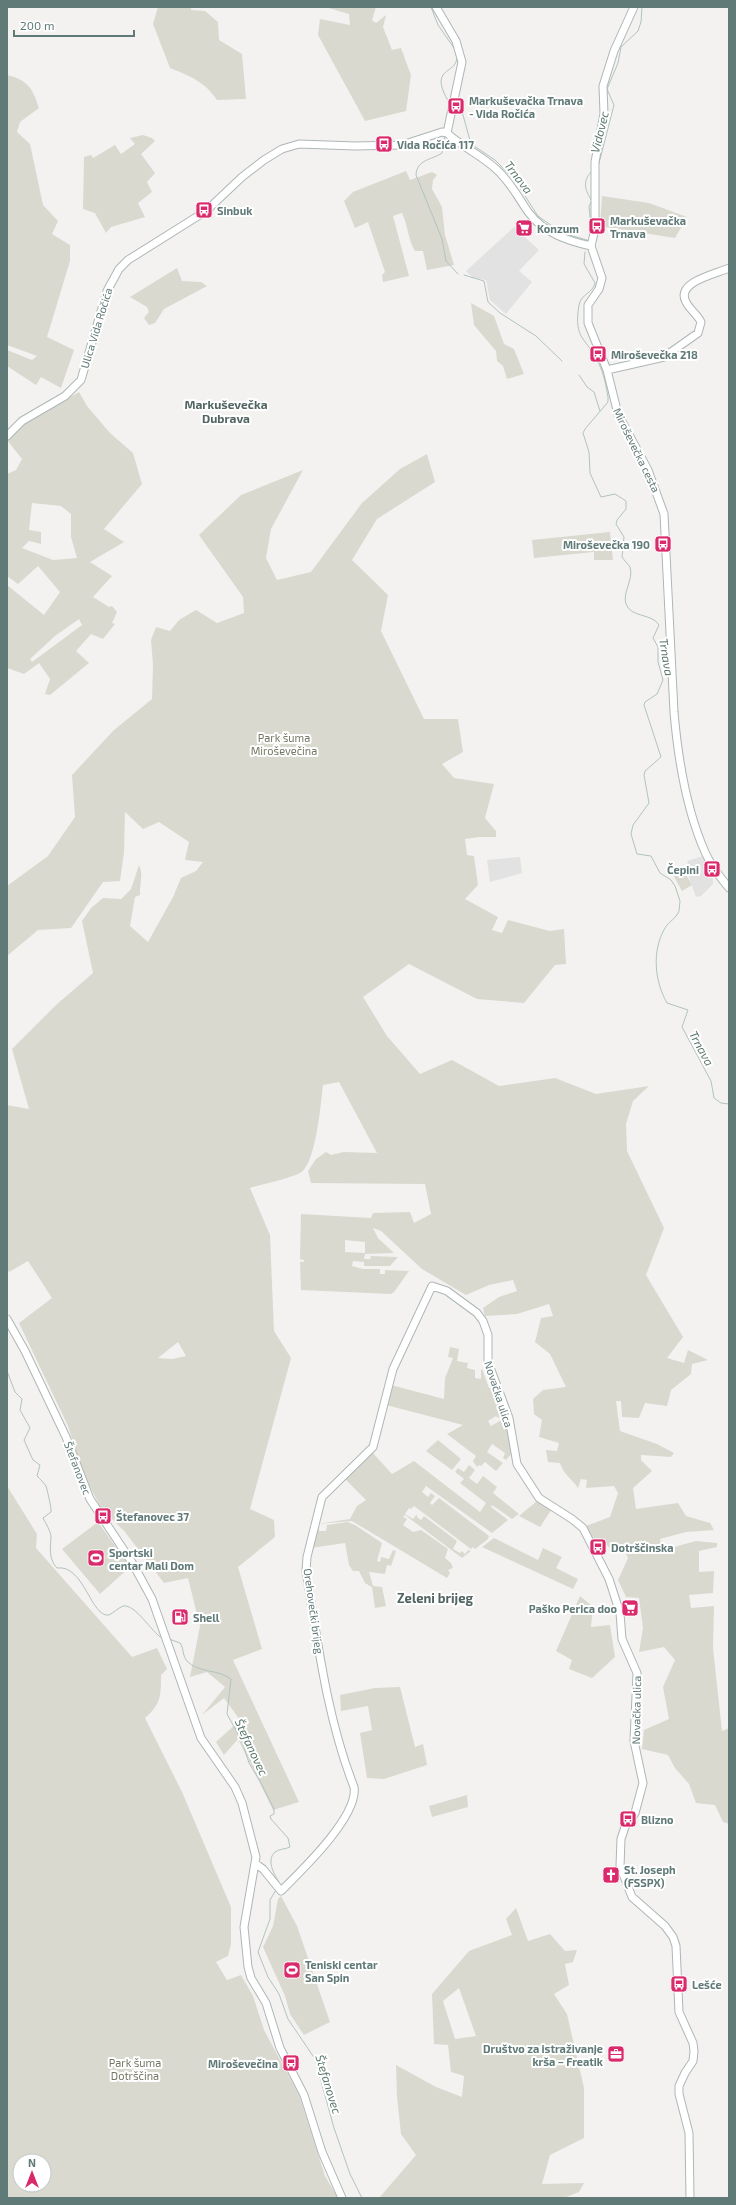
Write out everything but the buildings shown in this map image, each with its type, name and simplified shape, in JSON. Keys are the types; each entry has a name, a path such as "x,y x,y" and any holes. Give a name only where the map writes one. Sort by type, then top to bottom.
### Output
{"street":[{"path":"436,7 456,41 461,54 462,62 447,132 463,147 497,169 514,189 529,213 537,221 563,239 591,246 595,229 595,172 604,114 604,79 614,51 634,7"},
{"name":"Ulica Vida Ročića","path":"7,436 28,417 65,396 80,380 102,304 110,282 119,269 139,252 206,212 264,160 282,149 299,144 349,146 402,145 442,132 447,132"},
{"name":"Miroševečka cesta","path":"591,246 602,278 599,289 588,305 587,314 591,332 607,370 618,414 648,470 662,505 667,547 674,712 680,766 685,790 705,852 729,888"},
{"path":"607,370 664,357 698,334 701,322 686,303 684,292 686,288 699,279 729,268"},
{"name":"Novačka ulica","path":"432,1286 447,1291 474,1311 483,1321 488,1335 488,1362 509,1418 517,1464 539,1498 572,1519 582,1528 608,1574 620,1613 622,1639 637,1673 634,1736 636,1754 642,1777 642,1787 635,1813 625,1827 621,1839 620,1866 632,1897 665,1926 673,1937 676,1946 679,2012 684,2026 693,2043 694,2051 693,2061 679,2086 679,2094 689,2133 690,2198"},
{"name":"Orehovečki brijeg","path":"256,1864 263,1869 279,1889 336,1833 355,1792 331,1715 306,1571 307,1557 322,1497 373,1447 394,1369 432,1286"},
{"name":"Štefanovec","path":"7,1319 25,1351 66,1437 90,1499 144,1582 159,1614 201,1738 234,1787 242,1803 255,1849 256,1864 244,1927 248,1967 251,1978 266,2003 280,2048 304,2095 322,2152 342,2198"}],"shaded area":[{"path":"514,227 539,250 519,271 532,282 506,314 490,300 486,280 473,278 466,271"},
{"path":"703,856 713,879 713,884 701,896 696,897 685,866 688,864 687,861"},
{"path":"520,857 522,873 490,882 487,860"}],"green space":[{"path":"158,7 191,7 191,10 205,11 218,22 219,40 242,54 246,99 217,100 202,84 170,68 153,24"},
{"path":"325,7 376,7 372,20 376,23 386,15 383,27 392,50 401,48 411,75 406,111 365,121 318,35 320,19 350,25 349,14"},
{"path":"7,75 20,80 29,86 37,101 39,108 20,122 17,132 30,144 43,205 58,221 52,234 70,245 70,261 47,337 74,350 61,388 41,377 36,385 7,366 7,350 32,360 37,356 7,345"},
{"path":"143,135 152,138 155,141 141,154 155,173 147,182 152,192 138,203 145,217 111,227 106,233 95,213 83,209 84,157 91,155 93,158 115,145 121,154 135,144 130,138"},
{"path":"406,171 410,180 432,172 437,175 433,180 432,189 442,207 445,235 454,265 427,270 423,251 415,251 402,213 393,216 409,276 383,282 382,275 385,272 368,222 355,228 344,201 353,192"},
{"path":"602,196 649,203 687,217 675,238 600,226"},
{"path":"177,268 182,281 201,282 207,286 164,309 155,323 149,325 144,318 149,312 147,307 130,297"},
{"path":"471,303 494,316 504,344 514,349 524,374 507,379 503,366 497,361 496,351 474,325"},
{"path":"79,392 87,406 110,433 133,453 142,484 104,529 124,542 90,562 112,576 93,597 109,607 112,606 117,612 112,623 115,624 103,639 91,634 76,651 89,663 50,695 45,694 50,679 39,663 24,674 7,668 7,585 44,615 60,592 38,566 18,584 7,576 7,474 16,470 22,459 7,440 27,422","holes":["32,503 61,506 71,514 71,537 77,558 53,560 22,548 29,541 41,544 41,532 29,530","79,619 82,625 32,662 30,659 55,636"]},
{"name":"Park šuma Miroševečina","path":"427,454 435,482 377,519 352,560 388,595 381,631 424,719 458,719 463,752 442,764 454,778 494,784 485,818 496,831 496,837 465,839 467,855 474,856 478,885 465,899 498,917 492,930 502,933 508,920 550,931 564,929 566,964 555,965 524,1003 477,999 409,964 363,997 387,1036 420,1074 452,1060 499,1086 555,1078 596,1094 649,1086 633,1101 626,1124 627,1151 664,1228 646,1275 683,1337 667,1358 684,1363 688,1350 708,1360 692,1364 691,1374 671,1390 667,1406 645,1403 639,1418 622,1417 621,1401 616,1401 620,1431 657,1444 674,1453 671,1457 641,1455 641,1460 652,1471 633,1488 636,1509 678,1503 686,1516 710,1523 714,1530 686,1532 660,1539 663,1550 696,1541 717,1543 717,1547 699,1551 699,1572 714,1571 713,1593 689,1595 691,1608 714,1606 713,1648 722,1731 729,1728 729,1824 723,1822 715,1805 696,1803 689,1784 675,1768 668,1755 642,1749 644,1730 669,1719 663,1687 675,1660 664,1647 639,1652 643,1628 639,1598 626,1597 618,1580 628,1558 624,1550 613,1552 602,1539 596,1542 586,1526 610,1517 618,1493 614,1486 586,1488 587,1480 581,1479 578,1488 565,1473 560,1463 548,1462 546,1450 557,1451 559,1443 539,1437 542,1420 534,1414 533,1399 543,1390 566,1387 550,1354 535,1342 541,1318 553,1316 549,1304 517,1314 485,1316 483,1308 499,1297 517,1291 513,1280 489,1285 466,1295 422,1269 381,1231 373,1228 378,1238 394,1253 365,1254 364,1259 370,1259 371,1256 398,1257 390,1266 364,1266 364,1262 353,1261 352,1266 363,1269 380,1269 380,1274 385,1274 385,1270 409,1271 394,1292 391,1294 301,1290 300,1262 304,1262 304,1260 300,1259 301,1214 371,1218 373,1213 410,1212 414,1223 431,1214 425,1184 311,1183 308,1171 316,1159 326,1152 331,1155 344,1152 377,1153 339,1082 323,1085 317,1132 314,1146 306,1168 300,1173 282,1180 250,1188 270,1235 274,1331 291,1358 250,1509 274,1520 275,1537 238,1567 262,1649 233,1660 299,1802 273,1810 238,1739 224,1755 216,1742 240,1720 224,1698 202,1715 225,1687 207,1672 190,1677 200,1626 188,1578 164,1583 125,1532 101,1508 82,1471 68,1426 19,1323 52,1298 28,1261 9,1272 7,1269 7,1105 29,1109 12,1049 56,1005 93,973 82,921 91,908 103,898 121,899 131,889 139,865 141,872 140,895 135,897 130,926 148,942 173,897 181,878 196,871 203,862 185,860 189,842 159,822 143,829 125,812 124,852 120,881 103,882 71,928 38,930 7,956 7,886 48,856 75,817 72,775 114,730 152,699 153,665 151,640 156,627 170,631 179,620 196,610 217,623 244,613 243,597 199,535 241,495 303,470 271,529 266,558 277,580 311,572 362,503 400,469","holes":["345,1240 365,1242 365,1253 345,1252","178,1342 186,1356 172,1359 158,1358"]},
{"path":"610,532 613,560 594,560 594,552 534,558 532,540"},
{"path":"682,868 692,885 682,891 672,873"},
{"path":"450,1347 459,1349 457,1361 468,1363 467,1368 475,1370 475,1378 481,1379 482,1369 489,1388 494,1388 504,1415 498,1418 496,1416 488,1421 491,1426 505,1418 507,1419 512,1453 506,1460 503,1458 505,1453 492,1444 487,1452 503,1463 496,1471 485,1462 481,1466 479,1465 477,1467 473,1461 476,1456 447,1434 463,1425 386,1405 391,1385 444,1399 445,1378 453,1358 448,1357"},
{"path":"438,1440 461,1459 452,1470 426,1451"},
{"path":"372,1452 392,1474 414,1461 480,1512 486,1503 460,1483 464,1479 455,1472 458,1468 464,1472 469,1465 475,1470 469,1478 477,1484 483,1476 497,1487 493,1493 519,1514 512,1519 492,1505 491,1507 508,1520 492,1533 426,1486 422,1492 428,1497 431,1493 435,1496 430,1503 432,1505 439,1498 489,1536 488,1539 475,1549 473,1547 471,1549 414,1506 411,1509 409,1508 405,1514 413,1519 417,1514 417,1517 421,1520 424,1516 457,1541 453,1549 460,1553 462,1551 465,1554 468,1550 471,1551 462,1558 405,1515 403,1517 407,1519 403,1525 413,1532 421,1530 448,1549 445,1558 451,1563 453,1568 448,1570 450,1573 447,1578 352,1521 317,1524 350,1519 357,1506 366,1500 344,1478"},
{"name":"Park šuma Dotrščina","path":"7,1486 37,1534 36,1548 132,1657 157,1648 167,1669 161,1675 161,1689 157,1704 145,1718 182,1792 231,1907 231,1944 228,1956 216,1962 227,1980 241,1975 253,1996 264,2030 299,2095 325,2176 338,2198 7,2198"},
{"path":"537,1501 552,1509 540,1527 519,1516"},
{"name":"Sportski centar Mali Dom","path":"98,1522 130,1567 100,1594 62,1549"},
{"path":"347,1522 355,1525 382,1543 377,1561 380,1562 381,1557 389,1559 393,1550 396,1551 391,1566 387,1565 385,1574 369,1572 373,1586 382,1587 386,1606 375,1608 372,1587 365,1583 359,1571 353,1571 349,1565 345,1543 310,1548 316,1527 319,1525 319,1531 326,1531 327,1525"},
{"path":"494,1538 538,1560 543,1548 562,1557 556,1568 578,1579 573,1589 482,1547"},
{"path":"580,1596 593,1607 591,1627 610,1625 615,1657 592,1678 569,1669 572,1660 556,1651"},
{"path":"400,1687 415,1747 423,1744 427,1765 384,1779 367,1778 360,1733 372,1730 368,1706 341,1711 340,1695 375,1688"},
{"path":"467,1795 468,1807 432,1817 429,1806"},
{"name":"Teniski centar San Spin","path":"281,1896 297,1926 330,2022 304,2035 290,2014 285,1996 263,1947 273,1926 278,1899"},
{"path":"516,1908 528,1941 550,1934 565,1951 577,1950 573,1962 565,1964 569,1985 554,1994 567,2014 584,2088 584,2138 550,2155 542,2184 584,2183 579,2192 564,2198 379,2198 416,2155 401,2134 397,2097 396,2065 436,2087 462,2097 464,2076 451,2072 448,2045 434,2044 432,1994 469,1951 512,1935 506,1919","holes":["459,1988 476,2036 455,2039 443,2001"]}],"waterway":[{"name":"Trnava","path":"431,7 438,25 454,48"},
{"name":"Vidovec","path":"598,167 614,105 607,89 618,63 621,47 638,31 641,22 642,7"},
{"name":"Trnava","path":"450,100 447,99 442,88 441,81 446,72 456,62 457,56"},
{"name":"Trnava","path":"456,104 463,115 471,144 495,160 504,169 516,182 538,216 562,233 587,240"},
{"path":"445,135 442,153 422,163 419,166 416,175 442,239 446,261 458,274"},
{"name":"Vidovec","path":"590,217 589,206 592,201 586,190 586,179 591,172"},
{"name":"Trnava","path":"585,252 584,264 595,283 592,289 580,301 578,326 582,338 601,368 608,397 608,402 583,433 589,452 590,473 601,497 615,494 626,501 626,509 617,520 616,524 624,537 622,557 630,567 631,572 625,600 626,604 632,612 652,619 659,625 653,638 658,647 658,662 663,680 657,694 645,702 644,705 661,757 645,771 644,775 649,803 633,825 631,834 637,854 651,856 660,873 671,880 675,886 680,901 678,914 665,928 658,946 656,965 659,985 667,1003 688,1010 682,1027 711,1081 714,1098 721,1103 729,1104"},
{"path":"464,275 484,281 488,302 500,313 536,336 562,361"},
{"path":"579,375 587,387 594,392 600,411"},
{"name":"Štefanovec","path":"7,1371 15,1392 22,1399 20,1410 30,1428 24,1440 33,1460 40,1465 37,1476 46,1486 51,1512 43,1518 50,1533 50,1546 54,1565 57,1568 66,1569 74,1574 81,1582 97,1608 103,1614 109,1615 123,1606 133,1609 162,1638"},
{"name":"Štefanovec","path":"169,1639 180,1643 185,1659 192,1665 231,1679 227,1714 242,1741 249,1763 274,1809 274,1814 270,1816 271,1819 288,1838 290,1847 275,1852 271,1860 272,1869 280,1884"},
{"name":"Štefanovec","path":"276,1890 270,1900 270,1919 258,1952 268,1977 279,1994 288,2019 315,2059 334,2128 350,2174 362,2198"}],"place":[{"name":"Markuševačka Trnava - Vida Ročića","path":"456,106"},
{"name":"Vida Ročića 117","path":"384,144"},
{"name":"Sinbuk","path":"204,210"},
{"name":"Markuševačka Trnava","path":"597,226"},
{"name":"Konzum","path":"524,228"},
{"name":"Miroševečka 218","path":"598,354"},
{"name":"Miroševečka 190","path":"663,544"},
{"name":"Čepini","path":"712,869"},
{"name":"Štefanovec 37","path":"103,1516"},
{"name":"Dotrščinska","path":"598,1547"},
{"name":"Sportski centar Mali Dom","path":"96,1558"},
{"name":"Paško Perica doo","path":"630,1608"},
{"name":"Shell","path":"180,1617"},
{"name":"Blizno","path":"628,1819"},
{"name":"St. Joseph (FSSPX)","path":"611,1875"},
{"name":"Teniski centar San Spin","path":"292,1970"},
{"name":"Lešće","path":"679,1984"},
{"name":"Društvo za istraživanje krša – Freatik","path":"616,2054"},
{"name":"Miroševečina","path":"291,2063"}],"district":[{"name":"Markuševečka Dubrava","path":"226,411"},
{"name":"Zeleni brijeg","path":"435,1598"}]}
